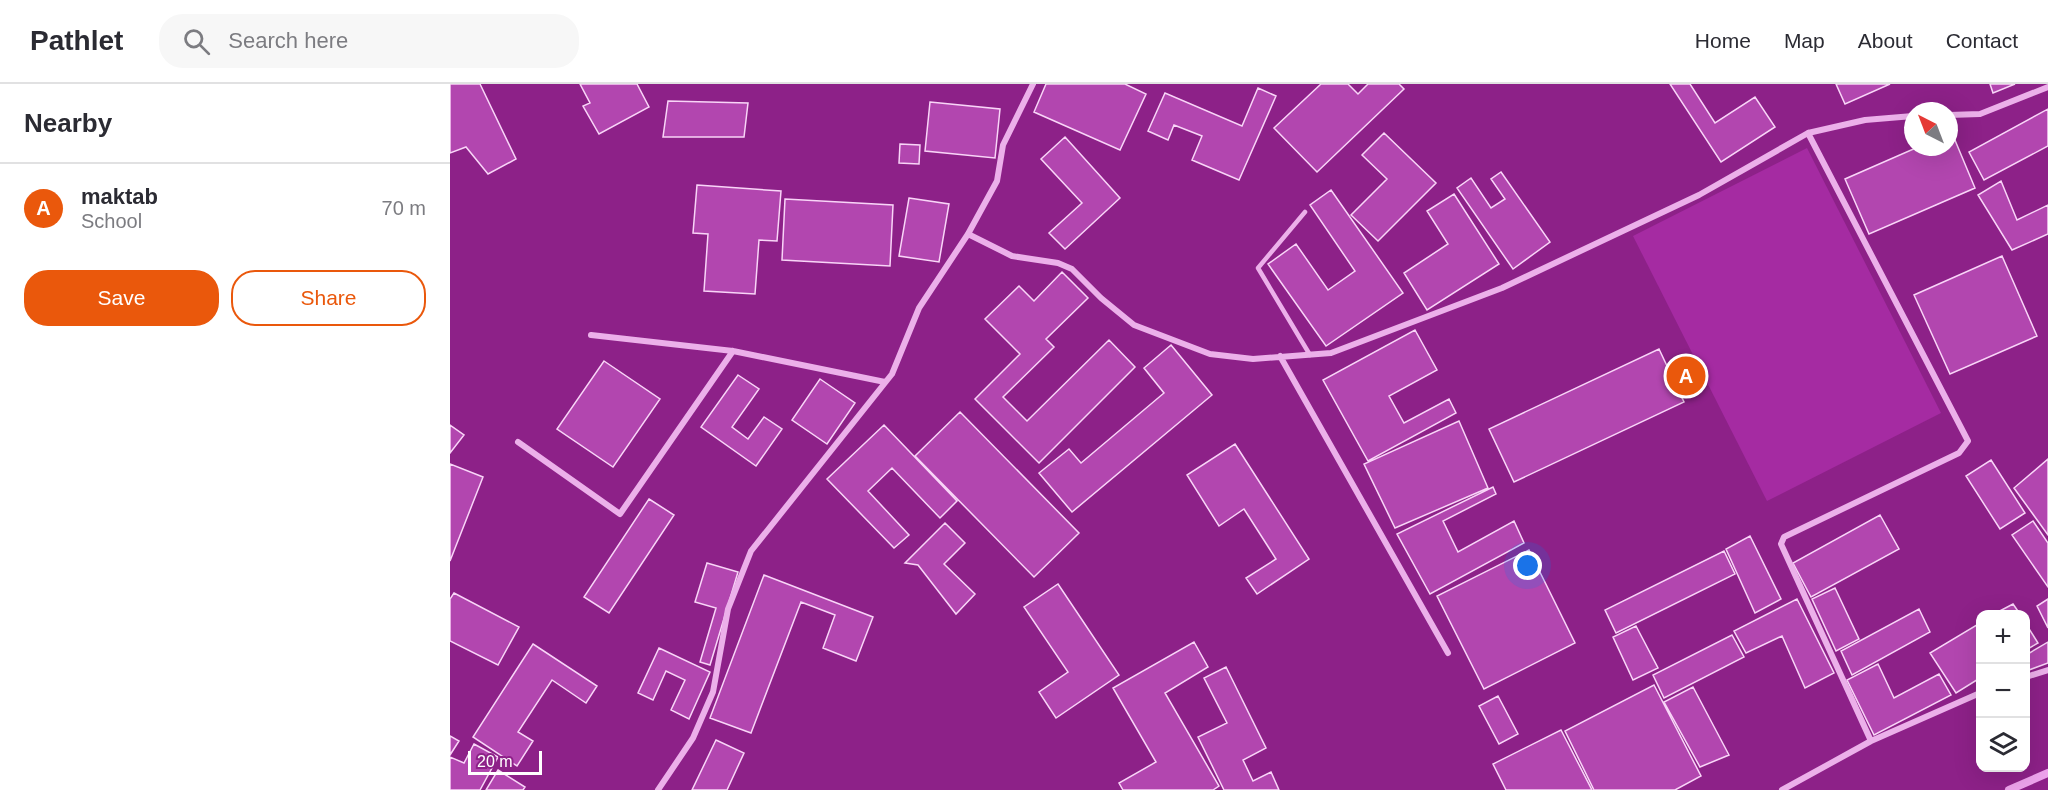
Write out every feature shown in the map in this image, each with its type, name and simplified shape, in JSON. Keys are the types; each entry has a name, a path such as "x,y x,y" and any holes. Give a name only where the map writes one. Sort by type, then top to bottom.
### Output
{"street":[{"path":"658,790 693,738 713,692 728,609 751,551 892,374 919,308 968,234 997,181 1003,145 1033,84"},
{"path":"1958,115 1980,114 2048,87"},
{"path":"968,234 1012,256 1058,263 1072,269 1101,298 1134,325 1177,343 1220,356 1253,359 1331,353 1502,288 1699,195 1808,133 1865,120 1904,117"},
{"path":"1808,133 1968,441 1959,453 1784,537 1781,544 1871,741"},
{"path":"591,335 734,351 885,382"},
{"path":"518,442 620,514 734,351"},
{"path":"1280,356 1448,653"},
{"path":"2030,675 2048,670"},
{"path":"1782,790 1871,741 1976,695"}],"lane":[{"path":"1305,212 1258,268 1310,355"}],"shaded area":[{"path":"1807,148 1941,413 1767,501 1633,236"}],"building":[{"path":"450,84 480,84 516,159 488,174 466,147 450,153"},
{"path":"580,84 637,84 649,107 599,134 583,106 590,103"},
{"path":"1046,84 1125,84 1146,94 1120,150 1034,112"},
{"path":"1321,84 1348,84 1358,94 1368,84 1399,84 1404,89 1317,172 1274,128"},
{"path":"1670,84 1690,84 1715,123 1755,97 1775,127 1721,162"},
{"path":"1836,84 1890,84 1845,104"},
{"path":"1990,84 2015,84 1993,93"},
{"path":"1258,88 1276,96 1239,180 1192,160 1202,136 1174,125 1168,140 1148,131 1165,93 1242,126"},
{"path":"668,101 748,103 744,137 663,137"},
{"path":"930,102 1000,109 995,158 925,151"},
{"path":"2048,109 2048,146 1984,180 1969,152"},
{"path":"1384,133 1436,183 1378,241 1351,215 1387,179 1362,155"},
{"path":"1065,137 1120,198 1065,249 1049,233 1082,203 1041,159"},
{"path":"900,144 920,145 919,164 899,163"},
{"path":"1958,147 1975,188 1869,234 1845,179 1904,153 1904,156 1958,156"},
{"path":"1501,172 1550,242 1513,269 1457,188 1471,178 1491,208 1505,199 1491,179"},
{"path":"2001,181 2017,220 2048,205 2048,234 2012,250 1978,195"},
{"path":"697,185 781,191 777,241 759,240 755,294 704,291 708,234 693,233"},
{"path":"1331,190 1403,293 1326,346 1268,264 1296,244 1328,290 1355,271 1310,205"},
{"path":"1454,194 1499,264 1427,310 1404,273 1448,244 1427,211"},
{"path":"909,198 949,204 939,262 899,256"},
{"path":"785,199 893,205 890,266 782,260"},
{"path":"2002,256 2037,336 1950,374 1914,295"},
{"path":"1062,272 1088,298 1046,339 1054,347 1003,397 1027,421 1109,340 1135,367 1039,463 975,399 1020,354 985,319 1019,286 1034,301"},
{"path":"1415,330 1437,370 1389,396 1404,423 1449,399 1456,413 1368,461 1323,380"},
{"path":"1171,345 1212,395 1072,512 1039,473 1069,449 1081,463 1164,393 1144,368"},
{"path":"1659,349 1684,402 1514,482 1489,429"},
{"path":"604,361 660,399 613,467 557,429"},
{"path":"738,375 759,389 732,427 748,439 764,417 782,429 756,466 701,427"},
{"path":"820,379 855,403 827,444 792,420"},
{"path":"960,412 1079,533 1034,577 915,456"},
{"path":"1459,421 1488,488 1395,528 1364,464"},
{"path":"450,425 464,435 450,453"},
{"path":"884,425 957,501 940,518 892,468 868,491 909,535 894,548 827,479"},
{"path":"1235,444 1309,559 1257,594 1246,578 1276,559 1244,509 1219,526 1187,475"},
{"path":"2048,459 2048,535 2014,488"},
{"path":"1991,460 2025,513 2000,529 1966,476"},
{"path":"450,464 483,477 450,561"},
{"path":"1493,487 1496,494 1443,521 1458,552 1514,521 1524,543 1430,594 1397,534"},
{"path":"649,499 674,515 609,613 584,597"},
{"path":"1880,515 1899,549 1811,597 1793,563"},
{"path":"2033,521 2048,543 2048,587 2012,535"},
{"path":"945,523 965,543 944,564 975,594 956,614 918,565 905,563"},
{"path":"1750,536 1781,599 1755,613 1726,549"},
{"path":"1529,550 1575,643 1484,689 1437,596"},
{"path":"1724,551 1735,574 1616,633 1605,610"},
{"path":"707,563 738,572 710,665 700,662 716,608 695,602"},
{"path":"764,575 873,617 856,661 823,648 835,615 801,602 751,733 710,718"},
{"path":"1058,584 1119,675 1056,718 1039,692 1068,672 1024,607"},
{"path":"1835,588 1859,639 1836,651 1812,599"},
{"path":"454,593 519,627 498,665 450,641 450,599"},
{"path":"1797,599 1834,673 1805,688 1782,636 1746,653 1734,631"},
{"path":"2048,599 2048,628 2037,606"},
{"path":"2013,604 2017,610 2002,610"},
{"path":"1919,609 1930,632 1852,675 1841,651"},
{"path":"1976,625 1976,680 1956,693 1930,653"},
{"path":"1636,626 1658,668 1633,680 1613,637"},
{"path":"2030,630 2038,643 2030,648"},
{"path":"1732,635 1744,657 1664,698 1653,675"},
{"path":"1194,642 1208,667 1165,693 1219,786 1213,790 1123,790 1119,783 1156,762 1113,688"},
{"path":"2048,642 2048,663 2030,670 2030,653"},
{"path":"533,644 597,686 586,703 552,680 518,732 533,741 517,766 473,737"},
{"path":"659,648 710,672 689,719 671,710 685,680 666,671 653,700 638,693"},
{"path":"1878,664 1894,698 1939,674 1951,695 1874,735 1847,680"},
{"path":"1226,667 1266,748 1243,760 1253,781 1271,772 1279,790 1224,790 1198,737 1227,723 1204,678"},
{"path":"1654,685 1701,776 1675,790 1594,790 1565,731"},
{"path":"1693,687 1729,755 1700,767 1664,702"},
{"path":"1498,696 1518,734 1499,744 1479,706"},
{"path":"1561,730 1592,790 1506,790 1493,764"},
{"path":"450,736 459,741 450,755"},
{"path":"716,740 744,753 727,790 692,790"},
{"path":"474,744 498,757 480,790 450,790 450,757 464,763"},
{"path":"498,770 525,787 523,790 486,790"}],"waterway":[{"path":"2009,790 2048,773"}],"place":[{"name":"maktab","path":"1686,376"}]}
